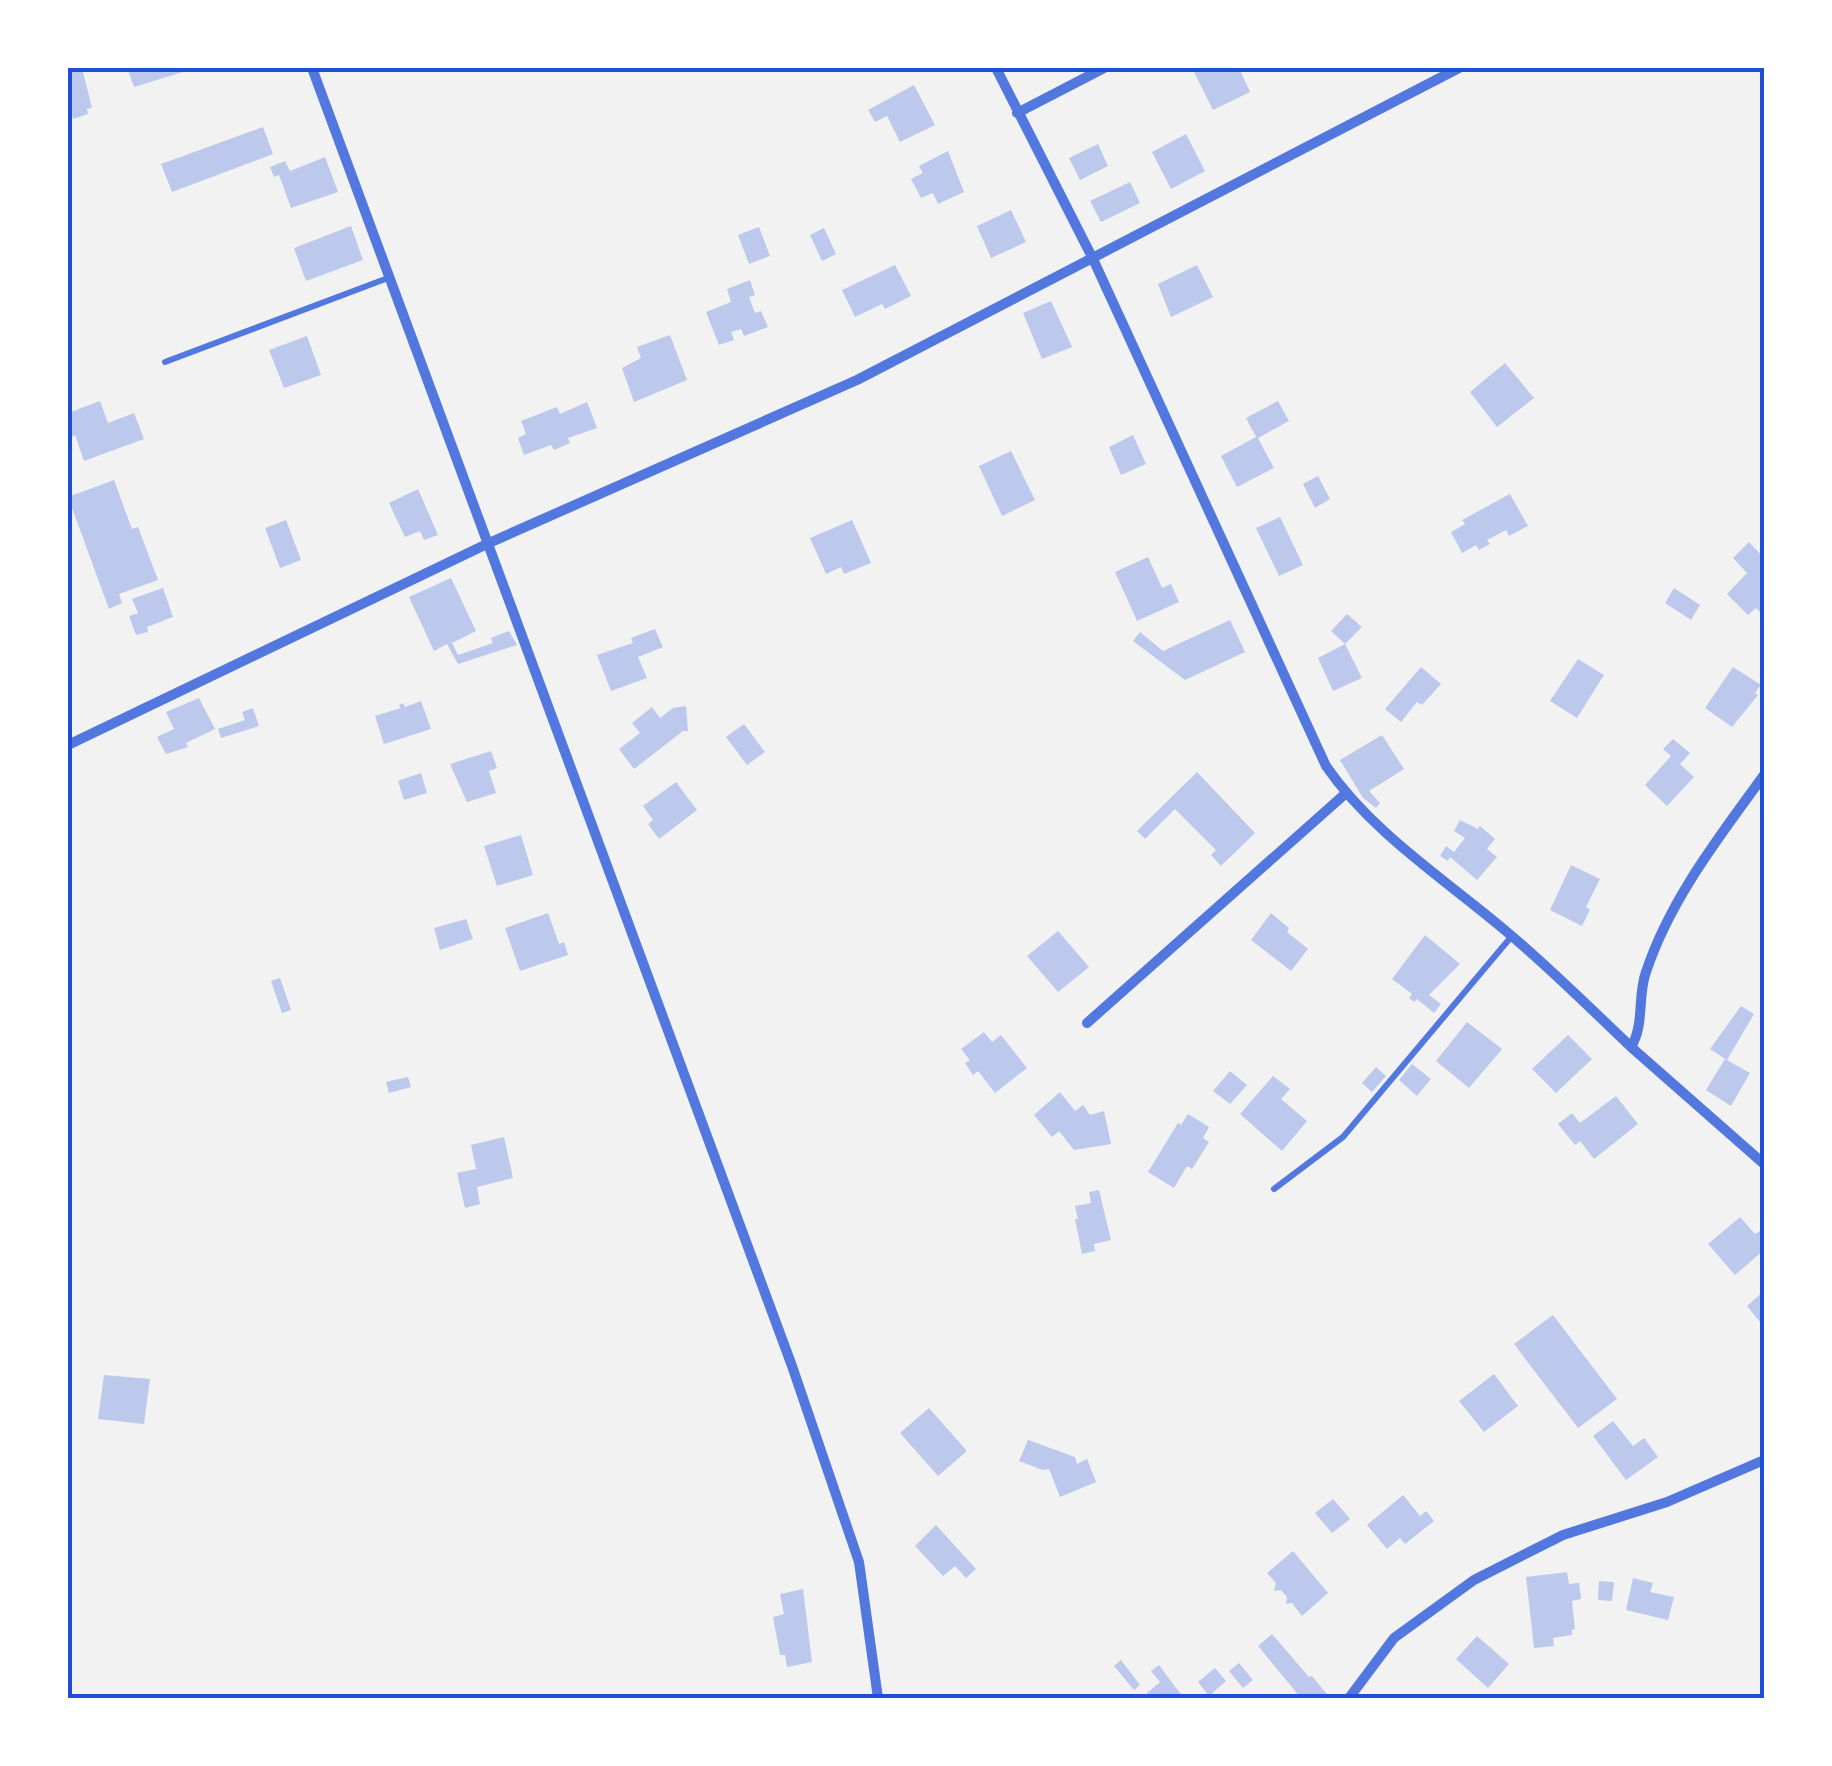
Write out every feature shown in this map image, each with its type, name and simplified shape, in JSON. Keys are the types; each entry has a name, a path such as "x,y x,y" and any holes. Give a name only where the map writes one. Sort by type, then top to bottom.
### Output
{"street":[{"path":"312,68 792,1366 858,1562 878,1698"},
{"path":"996,68 1094,259 1326,766 1346,794 1512,936 1764,1164"},
{"path":"1018,112 1104,68"},
{"path":"68,746 489,544 857,380 1459,68"},
{"path":"1631,1047 1639,1035 1644,976 1668,918 1764,774"},
{"path":"1086,1023 1346,794"},
{"path":"1349,1698 1394,1638 1474,1580 1563,1535 1666,1502 1764,1460"}],"lane":[{"path":"165,362 389,278"},
{"path":"1274,1189 1342,1138 1512,936"}],"building":[{"path":"82,68 92,108 87,109 88,114 73,119 72,114 68,116 68,71"},
{"path":"127,68 185,68 186,71 134,87"},
{"path":"1204,68 1239,68 1250,92 1213,110 1194,72"},
{"path":"914,85 935,125 900,142 887,116 875,122 868,110"},
{"path":"263,127 273,154 172,192 161,164"},
{"path":"1186,134 1205,171 1171,189 1152,152"},
{"path":"1098,144 1108,166 1080,180 1069,158"},
{"path":"948,151 964,192 938,204 933,193 921,198 911,179 923,173 919,166"},
{"path":"325,157 338,192 291,208 279,175 274,177 270,167 285,161 290,171"},
{"path":"1130,182 1140,203 1101,222 1090,201"},
{"path":"1011,210 1026,242 991,258 977,226"},
{"path":"351,226 363,260 306,281 294,248"},
{"path":"759,227 770,256 749,264 738,235"},
{"path":"824,228 836,254 822,261 810,235"},
{"path":"895,265 911,296 885,309 882,304 855,317 842,290"},
{"path":"1197,265 1213,297 1171,317 1158,284"},
{"path":"750,280 755,295 749,297 755,313 761,311 768,327 744,336 741,329 731,332 734,340 719,345 706,312 731,302 727,289"},
{"path":"1051,301 1072,347 1042,359 1023,313"},
{"path":"670,335 687,380 634,402 622,368 641,358 637,347"},
{"path":"307,336 321,375 284,388 269,350"},
{"path":"1505,363 1534,398 1497,427 1470,392"},
{"path":"100,401 108,423 134,413 144,439 84,461 75,435 68,438 68,413"},
{"path":"1278,401 1289,421 1258,438 1274,468 1237,487 1221,456 1256,437 1246,418"},
{"path":"587,402 597,428 568,438 570,443 554,450 551,445 524,455 518,438 526,434 521,421 557,407 560,414"},
{"path":"1133,435 1146,464 1121,475 1109,447"},
{"path":"1011,451 1035,500 1002,516 979,466"},
{"path":"1318,476 1330,499 1315,508 1303,484"},
{"path":"114,480 132,529 138,527 158,580 119,594 122,603 109,609 68,497"},
{"path":"418,489 438,535 424,540 420,531 405,537 389,503"},
{"path":"1510,494 1528,526 1509,536 1506,530 1487,540 1490,544 1479,550 1476,545 1462,553 1451,532 1465,524 1462,520"},
{"path":"1280,517 1303,565 1279,576 1256,528"},
{"path":"286,520 301,560 280,568 265,528"},
{"path":"852,520 871,563 844,574 841,567 826,574 810,538"},
{"path":"1749,542 1764,558 1764,616 1756,608 1748,615 1727,594 1747,573 1733,558"},
{"path":"1148,557 1162,588 1171,584 1179,602 1137,621 1115,572"},
{"path":"451,578 476,631 452,643 458,655 493,643 491,638 509,631 517,645 458,664 447,644 434,651 409,597"},
{"path":"163,588 173,617 136,635 129,616 138,613 132,599"},
{"path":"1674,588 1700,605 1691,620 1665,603"},
{"path":"1347,614 1362,627 1345,644 1331,631"},
{"path":"1230,620 1245,652 1185,680 1133,641 1140,632 1163,651"},
{"path":"655,629 663,647 638,657 647,678 611,691 597,655 633,643 631,638"},
{"path":"1345,644 1362,678 1333,691 1318,658"},
{"path":"1578,659 1604,675 1577,718 1550,701"},
{"path":"1421,667 1441,684 1422,705 1417,702 1401,722 1385,709"},
{"path":"1733,667 1761,685 1755,693 1758,695 1732,727 1705,708"},
{"path":"199,698 215,729 186,743 188,747 166,754 157,737 174,729 166,712"},
{"path":"421,701 431,729 384,744 375,716 401,708 403,703 405,707"},
{"path":"686,706 688,731 634,769 619,749 640,733 632,723 652,707 660,718 673,708"},
{"path":"253,708 259,726 221,738 218,729 245,720 242,712"},
{"path":"744,724 765,752 747,765 726,737"},
{"path":"1382,735 1404,769 1369,791 1380,803 1376,808 1363,798 1340,760"},
{"path":"1673,739 1690,753 1680,764 1694,777 1667,806 1645,785 1671,756 1663,749"},
{"path":"491,751 497,768 489,771 496,793 467,802 450,764"},
{"path":"1197,772 1255,833 1221,866 1211,855 1216,850 1175,809 1145,839 1137,831"},
{"path":"421,773 427,793 404,800 398,781"},
{"path":"676,782 697,810 659,839 648,824 653,820 643,806"},
{"path":"1460,820 1478,829 1480,826 1495,839 1487,849 1497,857 1477,880 1450,857 1448,861 1440,856 1446,846 1454,852 1465,838 1454,831"},
{"path":"521,835 533,875 497,886 484,846"},
{"path":"1571,865 1600,879 1586,907 1590,910 1582,926 1550,910"},
{"path":"548,913 559,944 564,942 568,955 520,971 505,928"},
{"path":"1271,913 1308,949 1291,971 1251,940"},
{"path":"466,919 473,939 440,950 434,928"},
{"path":"1058,931 1089,967 1058,992 1027,956"},
{"path":"1425,935 1460,964 1429,995 1441,1004 1434,1013 1417,999 1414,1002 1409,998 1412,994 1392,979"},
{"path":"280,978 291,1010 282,1013 271,981"},
{"path":"1741,1006 1754,1014 1727,1060 1710,1049"},
{"path":"1467,1022 1502,1049 1469,1088 1436,1061"},
{"path":"984,1032 992,1042 1001,1035 1027,1068 995,1093 978,1071 973,1075 965,1063 970,1060 961,1049"},
{"path":"1568,1035 1592,1059 1556,1093 1532,1069"},
{"path":"1725,1059 1750,1073 1731,1106 1706,1090"},
{"path":"1412,1064 1431,1079 1417,1096 1399,1080"},
{"path":"1376,1067 1386,1076 1372,1092 1362,1083"},
{"path":"1230,1071 1247,1085 1230,1104 1213,1091"},
{"path":"1273,1076 1290,1089 1281,1099 1307,1121 1282,1151 1240,1114"},
{"path":"408,1077 411,1087 389,1093 386,1082"},
{"path":"1060,1092 1075,1111 1083,1105 1090,1115 1104,1111 1111,1144 1074,1150 1059,1131 1052,1137 1034,1115"},
{"path":"1616,1096 1638,1124 1594,1159 1580,1141 1575,1145 1558,1124 1572,1113 1580,1123"},
{"path":"1188,1114 1209,1127 1203,1138 1209,1142 1174,1188 1148,1172 1178,1123 1181,1125"},
{"path":"504,1137 513,1178 477,1187 480,1204 465,1208 457,1173 476,1169 471,1145"},
{"path":"1099,1190 1111,1240 1094,1244 1095,1251 1082,1254 1075,1206 1091,1203 1089,1192"},
{"path":"1740,1217 1755,1234 1760,1231 1764,1236 1764,1250 1735,1275 1708,1244"},
{"path":"1764,1291 1764,1327 1747,1306"},
{"path":"1553,1315 1617,1399 1578,1428 1514,1344"},
{"path":"1494,1374 1518,1406 1484,1432 1459,1401"},
{"path":"104,1375 150,1379 144,1424 98,1419"},
{"path":"929,1408 967,1451 938,1476 900,1433"},
{"path":"1613,1421 1633,1446 1644,1438 1658,1457 1626,1480 1593,1436"},
{"path":"1028,1440 1075,1457 1077,1464 1087,1459 1096,1482 1060,1497 1049,1469 1019,1461"},
{"path":"1403,1495 1420,1516 1426,1511 1434,1521 1405,1544 1400,1538 1387,1549 1367,1525"},
{"path":"1333,1499 1350,1519 1332,1533 1315,1513"},
{"path":"936,1525 976,1569 966,1578 955,1566 943,1576 915,1546"},
{"path":"1293,1551 1328,1593 1302,1616 1292,1603 1286,1604 1287,1597 1281,1590 1274,1591 1276,1583 1267,1573"},
{"path":"1567,1572 1569,1584 1579,1583 1581,1599 1572,1601 1575,1629 1572,1635 1553,1638 1554,1646 1534,1648 1526,1577"},
{"path":"1633,1578 1653,1583 1650,1592 1674,1597 1668,1620 1626,1610"},
{"path":"1599,1581 1614,1582 1612,1601 1598,1600"},
{"path":"803,1589 812,1662 787,1667 785,1655 780,1655 773,1617 784,1614 780,1594"},
{"path":"1272,1634 1330,1698 1301,1698 1258,1646"},
{"path":"1477,1636 1509,1664 1488,1688 1456,1659"},
{"path":"1121,1660 1140,1685 1134,1690 1114,1666"},
{"path":"1239,1663 1253,1680 1243,1688 1229,1671"},
{"path":"1159,1665 1184,1698 1151,1698 1147,1693 1160,1682 1151,1671"},
{"path":"1215,1668 1226,1681 1209,1696 1198,1682"}]}
